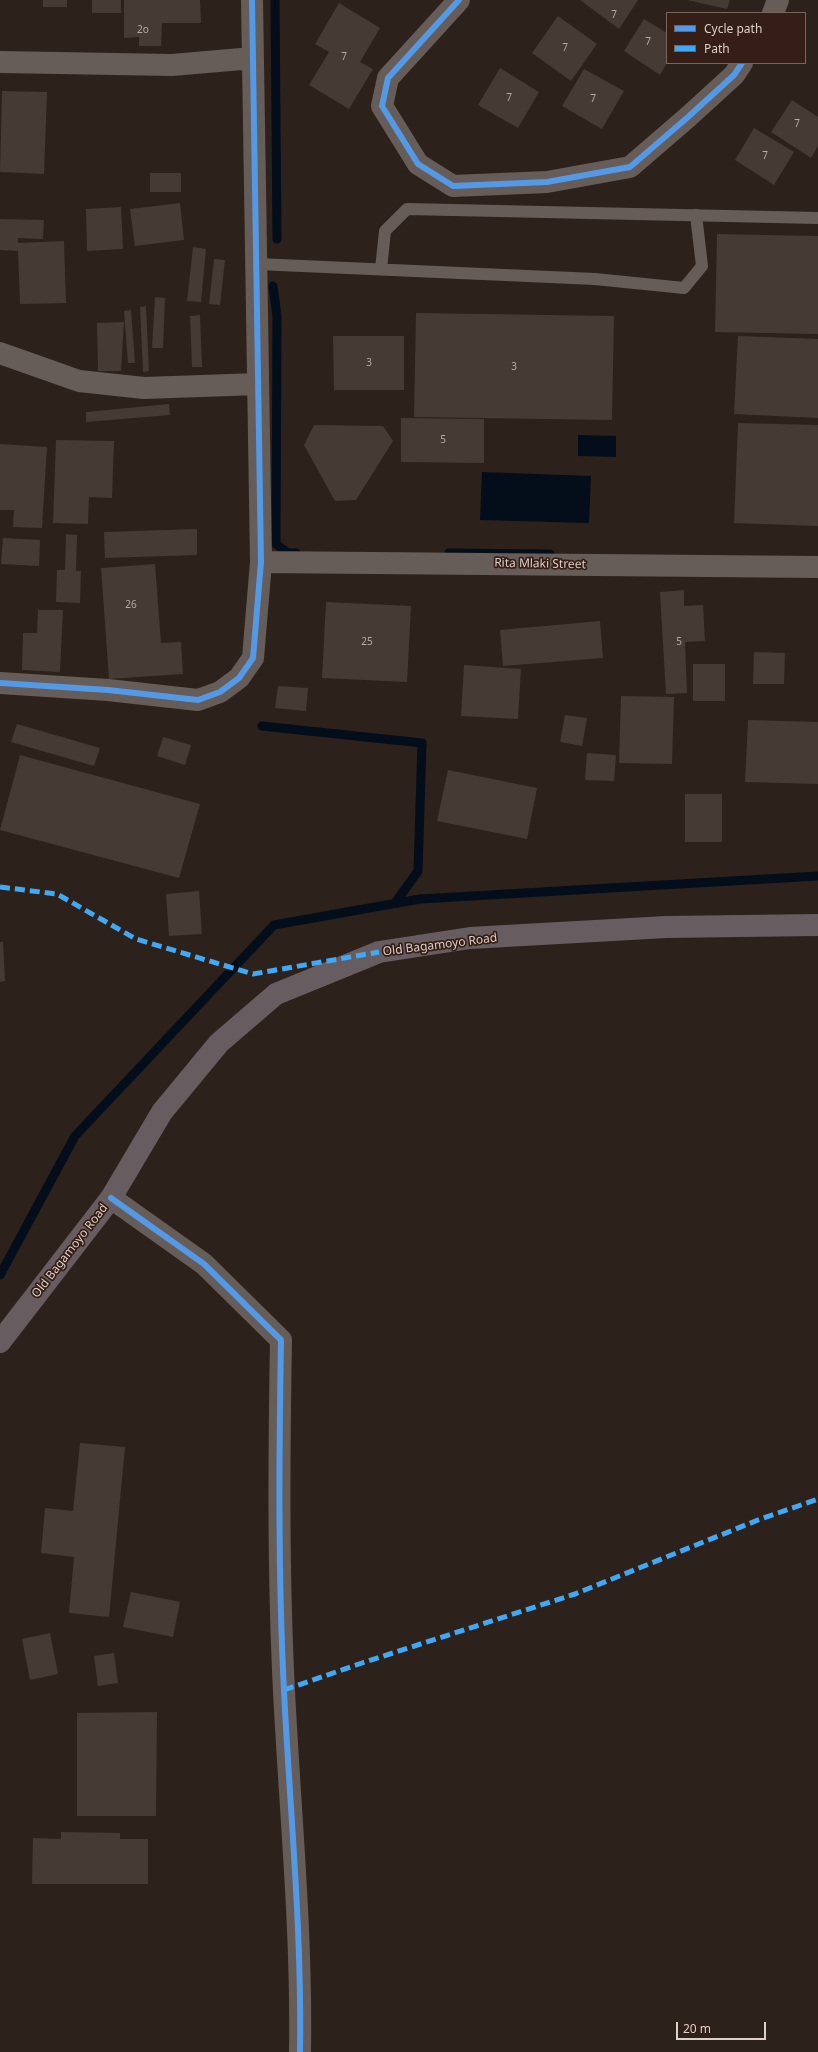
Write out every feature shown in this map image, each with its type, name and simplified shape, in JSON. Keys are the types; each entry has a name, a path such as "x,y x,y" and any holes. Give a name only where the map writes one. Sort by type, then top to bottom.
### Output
{"main road":[{"name":"Old Bagamoyo Road","path":"0,1342 111,1198 162,1112 219,1043 276,994 379,952 470,938 666,927 818,925"}],"street":[{"path":"0,683 108,690 198,700 220,692 239,678 253,658 261,562 252,0"},
{"path":"459,0 388,78 382,106 418,164 453,186 547,182 630,167 694,112 734,74 741,64"},
{"path":"773,12 778,0"},
{"path":"0,62 172,65 253,58"},
{"path":"0,352 79,382 144,388 258,384"},
{"name":"Rita Mlaki Street","path":"261,562 818,567"},
{"path":"111,1198 204,1264 281,1340 279,1515 284,1690 296,1883 300,2052"}],"lane":[{"path":"381,269 385,230 407,209 818,218"},
{"path":"257,264 595,279 684,288 702,266 696,215"}],"water":[{"path":"578,435 616,436 616,457 578,456"},
{"path":"482,472 591,476 589,523 480,520"}],"building":[{"path":"43,0 67,0 67,7 43,7"},
{"path":"92,0 121,0 121,13 92,13"},
{"path":"124,0 200,0 201,23 162,23 161,46 139,46 139,37 124,38"},
{"path":"580,0 638,0 619,29"},
{"path":"687,0 730,0 727,9"},
{"path":"339,3 380,28 360,62 373,69 349,109 309,85 329,52 315,44"},
{"path":"558,16 597,44 571,81 532,53"},
{"path":"644,19 666,32 666,64 660,75 624,51"},
{"path":"500,68 539,92 518,128 478,105"},
{"path":"584,69 624,91 602,129 562,106"},
{"path":"2,91 47,92 44,174 0,172"},
{"path":"792,100 818,117 818,146 811,158 771,132"},
{"path":"754,128 794,152 774,185 735,160"},
{"path":"150,173 181,173 181,192 150,192"},
{"path":"180,203 184,240 135,246 130,209"},
{"path":"121,207 123,249 87,251 86,209"},
{"path":"0,219 44,220 43,239 18,238 18,243 64,241 66,303 20,304 18,251 0,250"},
{"path":"717,234 818,236 818,334 715,332"},
{"path":"193,247 206,249 201,302 187,301"},
{"path":"214,259 225,260 220,305 209,304"},
{"path":"155,297 165,298 163,348 152,348"},
{"path":"146,306 149,371 143,372 140,307"},
{"path":"131,310 135,363 128,363 124,311"},
{"path":"416,313 614,316 612,420 414,417"},
{"path":"200,315 202,367 192,367 190,316"},
{"path":"124,322 121,371 98,371 97,323"},
{"path":"333,336 404,336 404,390 334,390"},
{"path":"738,336 818,339 818,418 734,414"},
{"path":"169,404 170,415 86,422 86,412"},
{"path":"401,418 484,419 484,463 401,462"},
{"path":"738,423 818,425 818,526 734,523"},
{"path":"314,425 383,426 393,441 356,500 335,501 304,445"},
{"path":"56,440 114,441 112,498 89,497 88,524 53,523"},
{"path":"0,444 47,447 42,528 13,527 14,510 0,510"},
{"path":"197,529 197,555 105,558 104,532"},
{"path":"66,534 77,535 76,571 81,571 80,603 56,602 57,570 65,570"},
{"path":"3,538 40,540 39,566 1,564"},
{"path":"155,564 161,643 181,642 183,674 109,679 101,568"},
{"path":"684,590 684,606 703,605 705,641 685,642 687,693 666,694 660,592"},
{"path":"326,602 411,606 407,682 322,678"},
{"path":"38,610 63,610 60,672 22,670 23,633 37,633"},
{"path":"600,621 603,658 503,666 500,630"},
{"path":"754,652 785,653 784,684 753,684"},
{"path":"693,664 725,664 725,701 693,701"},
{"path":"464,665 521,669 518,719 461,716"},
{"path":"278,686 308,688 306,711 275,708"},
{"path":"621,696 674,697 672,764 619,763"},
{"path":"565,715 587,718 582,746 560,742"},
{"path":"748,720 818,722 818,784 745,782"},
{"path":"17,724 100,748 94,766 11,742"},
{"path":"163,737 191,745 185,765 157,756"},
{"path":"587,753 616,755 614,781 585,780"},
{"path":"20,755 200,804 179,878 0,830"},
{"path":"448,770 537,788 527,839 437,821"},
{"path":"685,794 722,794 722,842 685,842"},
{"path":"199,891 202,934 169,936 166,894"},
{"path":"0,942 3,942 5,981 0,982"},
{"path":"80,1443 125,1447 109,1617 69,1613 74,1557 41,1553 45,1508 73,1511"},
{"path":"131,1592 180,1602 173,1637 123,1627"},
{"path":"50,1633 58,1674 30,1680 22,1639"},
{"path":"114,1653 118,1683 98,1686 94,1656"},
{"path":"157,1712 156,1816 77,1816 77,1713"},
{"path":"61,1832 120,1833 120,1839 148,1839 148,1884 32,1884 33,1838 61,1839"}],"waterway":[{"path":"275,0 277,239"},
{"path":"273,286 277,316 276,544 288,553 296,553"},
{"path":"449,553 550,554"},
{"path":"262,726 422,743 418,871 395,903"},
{"path":"0,1275 75,1136 274,925 420,899 818,876"}],"marked path":[{"path":"0,887 57,894 136,939 253,974 379,952"},
{"path":"284,1690 362,1663 575,1594 758,1520 818,1499"}],"cycle path":[{"path":"0,683 108,690 198,700 220,692 239,678 253,658 261,562 252,0"},
{"path":"459,0 388,78 382,106 418,164 453,186 547,182 630,167 734,75 741,64"},
{"path":"111,1198 204,1264 281,1340 279,1472 281,1603 284,1691 299,1961 300,2052"}]}
